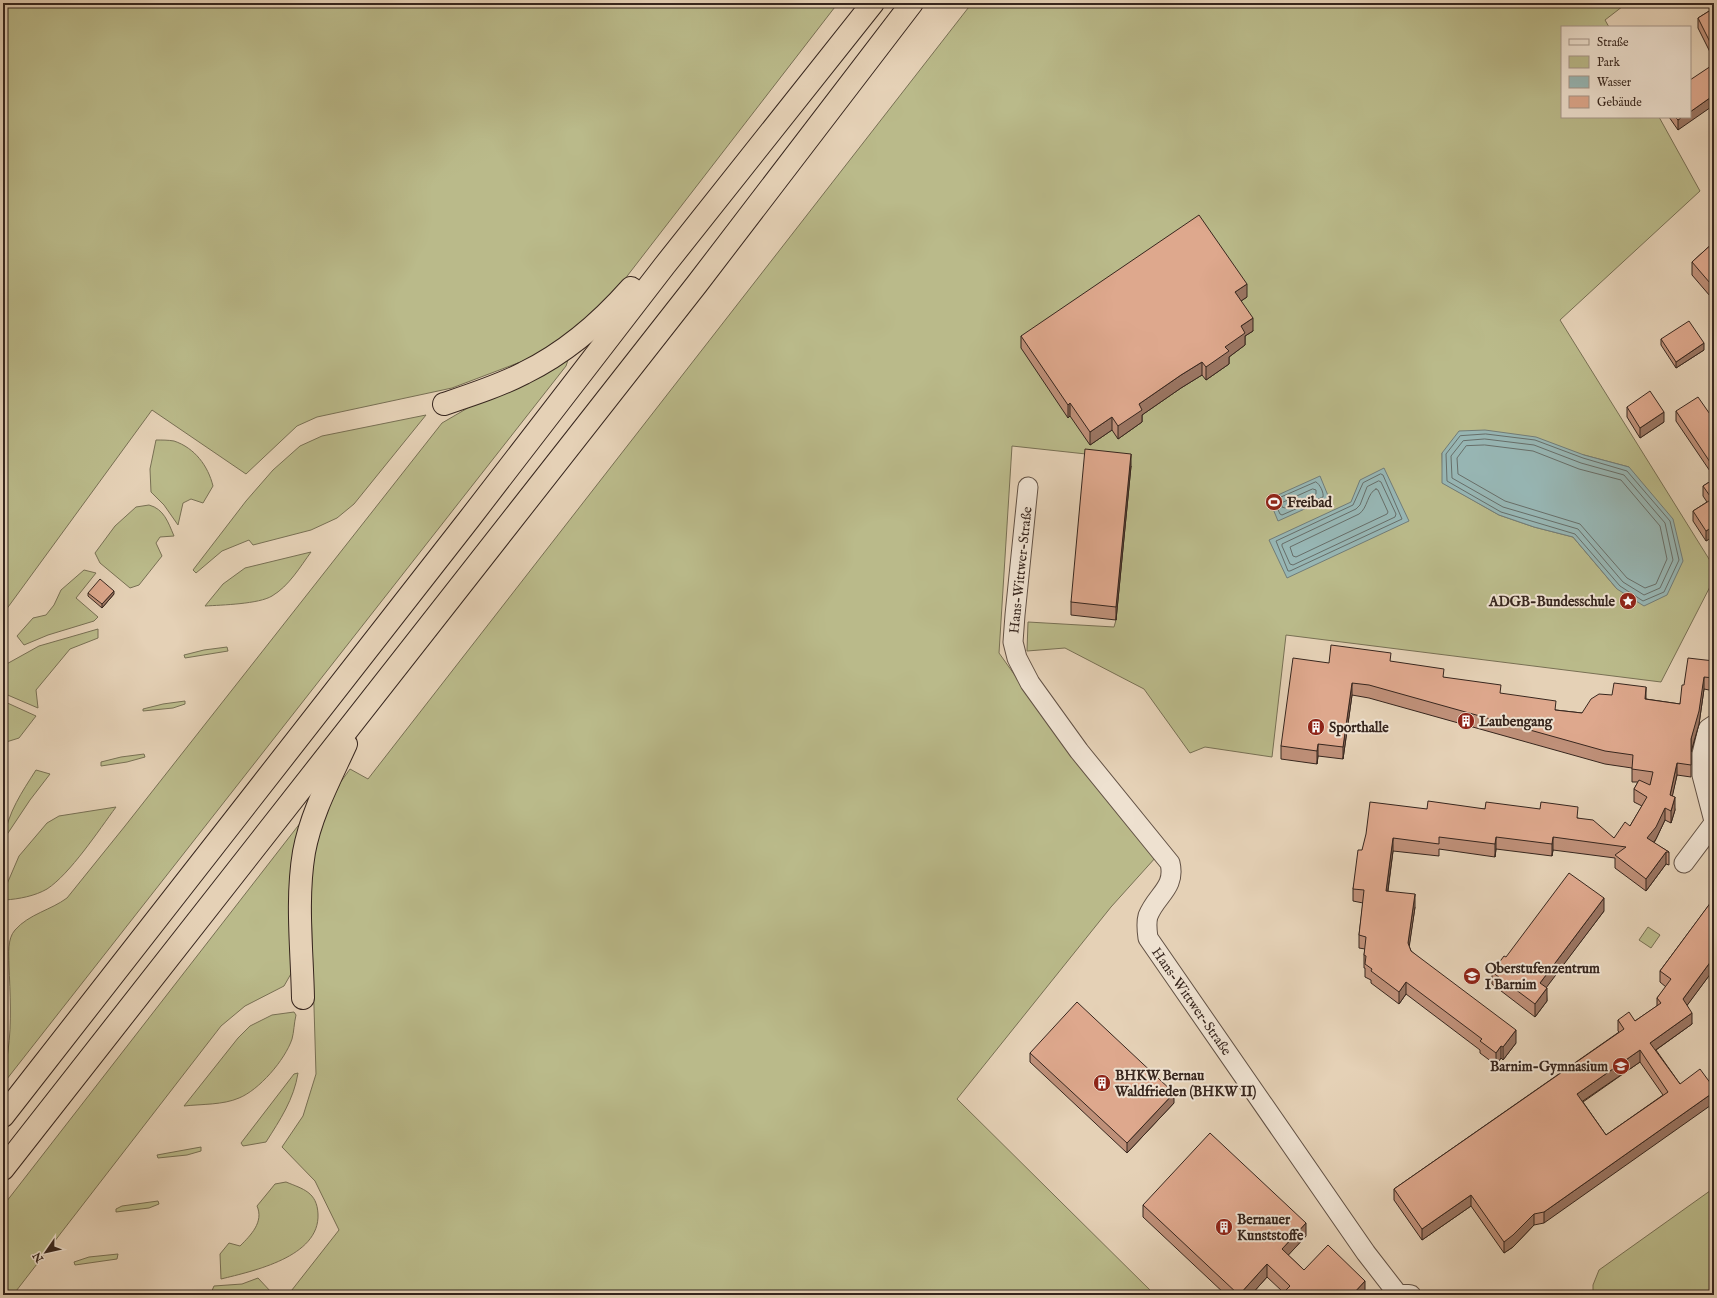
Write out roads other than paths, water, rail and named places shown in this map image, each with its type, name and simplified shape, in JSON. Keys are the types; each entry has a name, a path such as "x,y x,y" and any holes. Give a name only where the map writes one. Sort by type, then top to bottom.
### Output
{"highway":[{"path":"3,1116 456,537 665,265 873,3"},
{"path":"3,1169 361,710 697,284 912,3"},
{"path":"444,404 502,384 551,358 599,322 641,277 665,265"},
{"path":"303,998 300,893 304,851 317,809 361,710"}],"street":[{"name":"Hans-Wittwer-Straße","path":"1028,487 1013,642 1017,658 1030,683 1079,751 1170,862 1172,873 1170,882 1148,916 1148,938 1366,1253 1397,1293 1411,1295"},
{"path":"1684,863 1714,822 1702,775 1702,754 1708,729 1714,725"}],"water":[{"path":"1485,430 1536,437 1584,455 1629,467 1673,519 1683,561 1667,595 1644,606 1617,589 1573,537 1534,527 1499,515 1442,483 1442,453 1459,431"},
{"path":"1384,468 1409,521 1287,578 1269,540 1351,502 1360,480"},
{"path":"1320,476 1329,498 1278,521 1269,499"}],"place":[{"name":"Freibad","path":"1274,502"},
{"name":"ADGB-Bundesschule","path":"1628,601"},
{"name":"Laubengang","path":"1466,721"},
{"name":"Sporthalle","path":"1316,727"},
{"name":"Oberstufenzentrum I Barnim","path":"1472,976"},
{"name":"Barnim-Gymnasium","path":"1621,1066"},
{"name":"BHKW Bernau Waldfrieden (BHKW II)","path":"1102,1083"},
{"name":"Bernauer Kunststoffe","path":"1224,1227"}]}
